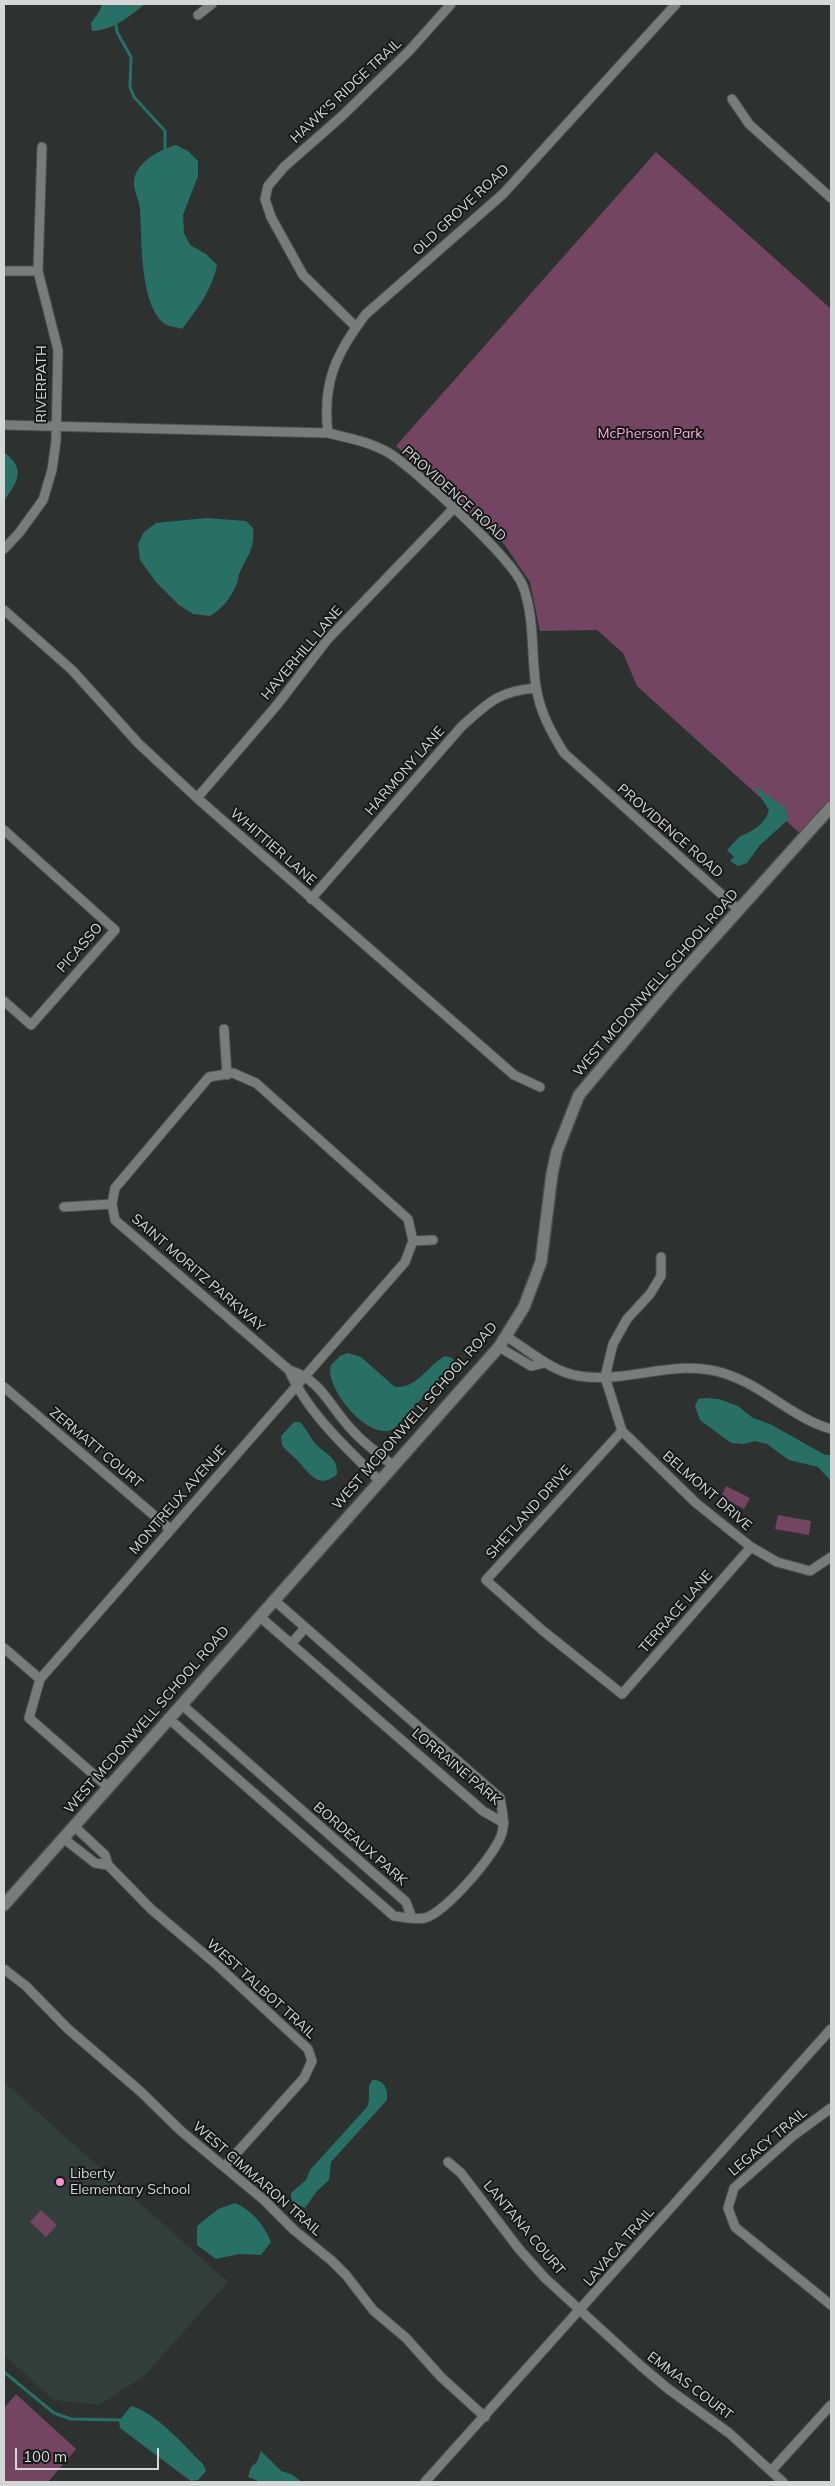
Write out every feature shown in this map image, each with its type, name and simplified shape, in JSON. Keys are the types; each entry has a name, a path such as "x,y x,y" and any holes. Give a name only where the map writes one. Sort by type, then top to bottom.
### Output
{"main road":[{"name":"WEST MCDONWELL SCHOOL ROAD","path":"4,1905 379,1480 499,1347 524,1308 541,1262 552,1174 557,1151 579,1095 674,982 831,807"}],"street":[{"path":"198,15 212,4"},
{"name":"HAWK'S RIDGE TRAIL","path":"356,328 303,275 271,217 265,199 268,186 284,167 342,116 409,51 451,4"},
{"name":"OLD GROVE ROAD","path":"328,433 326,420 332,370 366,314 503,194 676,4"},
{"path":"732,99 749,124 831,198"},
{"name":"RIVERPATH","path":"4,549 19,533 43,500 52,470 56,427 58,350 38,271 42,146"},
{"path":"4,271 38,271"},
{"name":"PROVIDENCE ROAD","path":"4,425 328,433 365,442 389,454 453,509 497,551 523,585 532,626 536,688 545,721 564,753 739,910"},
{"name":"HAVERHILL LANE","path":"197,798 277,705 327,640 453,509"},
{"name":"WHITTIER LANE","path":"4,610 72,670 139,744 197,798 514,1075 540,1087"},
{"name":"HARMONY LANE","path":"311,899 462,726 490,701 512,690 536,688"},
{"name":"PICASSO","path":"4,830 115,930 32,1025 4,1001"},
{"path":"224,1029 227,1075"},
{"path":"64,1207 112,1204 115,1188 209,1078 233,1073 256,1083 401,1212 408,1219 412,1241 433,1240"},
{"name":"SAINT MORITZ PARKWAY","path":"112,1204 115,1220 289,1370 306,1375"},
{"name":"MONTREUX AVENUE","path":"108,1787 29,1718 40,1679 406,1262 412,1241"},
{"path":"605,1377 613,1344 627,1319 650,1294 661,1276 661,1257"},
{"path":"507,1336 536,1355 544,1363 579,1376 605,1377 675,1368 706,1369 723,1373 762,1392 807,1420 831,1429"},
{"path":"499,1347 530,1366 544,1363"},
{"name":"SAINT MORITZ PARKWAY","path":"289,1370 296,1386 340,1444 379,1480"},
{"path":"306,1375 321,1390 337,1414 354,1433 393,1466"},
{"name":"BELMONT DRIVE","path":"605,1377 622,1431 689,1497 751,1547 777,1562 810,1571 831,1557"},
{"name":"ZERMATT COURT","path":"4,1387 170,1529"},
{"name":"SHETLAND DRIVE","path":"622,1431 486,1580 542,1630 622,1694"},
{"name":"TERRACE LANE","path":"622,1694 751,1547"},
{"name":"LORRAINE PARK","path":"274,1600 500,1798 504,1823"},
{"name":"LORRAINE PARK","path":"259,1616 483,1811 504,1823"},
{"path":"291,1644 306,1628"},
{"path":"4,1648 40,1679"},
{"name":"BORDEAUX PARK","path":"181,1704 406,1902 412,1918"},
{"path":"168,1718 394,1916 424,1918 440,1912 458,1894 497,1847 504,1823"},
{"path":"203,1748 215,1734"},
{"name":"WEST TALBOT TRAIL","path":"74,1826 104,1855 108,1865 151,1909 216,1964 308,2048 312,2061 304,2078 224,2166"},
{"name":"WEST TALBOT TRAIL","path":"62,1838 95,1863 108,1865"},
{"name":"WEST CIMMARON TRAIL","path":"4,1968 26,1986 68,2028 141,2092 181,2131 264,2200 309,2243 332,2261 346,2275 373,2310 406,2338 441,2377 485,2417"},
{"name":"LAVACA TRAIL","path":"425,2482 581,2311 831,2028"},
{"name":"LEGACY TRAIL","path":"831,2108 794,2135 734,2188 728,2208 735,2227 831,2305"},
{"name":"LANTANA COURT","path":"448,2162 461,2173 519,2249 545,2278 581,2311"},
{"name":"EMMAS COURT","path":"581,2311 667,2388 729,2433 782,2482"},
{"path":"771,2471 831,2405"}],"shaded area":[{"path":"102,4 145,4 114,25 92,31 91,23"},
{"path":"176,145 188,151 198,161 198,176 183,215 184,233 190,245 206,254 217,265 208,291 182,329 167,325 158,317 151,304 144,272 140,209 134,184 138,170 146,160 164,149"},
{"path":"4,452 15,464 18,475 4,501"},
{"path":"206,518 246,521 253,528 253,542 239,573 237,583 229,598 210,616 193,614 179,605 156,582 140,560 138,544 144,532 156,523"},
{"path":"753,785 785,808 789,819 760,845 747,863 738,866 730,861 734,857 727,850 739,837 762,823 769,810"},
{"path":"348,1353 361,1357 395,1387 403,1387 410,1384 445,1356 452,1358 457,1364 456,1371 441,1377 395,1428 385,1431 374,1428 362,1421 341,1399 334,1387 330,1375 331,1365 340,1356"},
{"path":"698,1399 719,1399 738,1406 753,1418 770,1424 825,1455 831,1455 831,1481 818,1467 789,1460 767,1444 755,1441 744,1444 731,1443 700,1420 695,1406"},
{"path":"294,1422 300,1422 314,1442 333,1459 337,1468 337,1474 324,1481 314,1478 282,1445 281,1436"},
{"path":"373,2080 377,2080 385,2086 387,2100 331,2162 329,2180 317,2191 305,2208 291,2201 291,2193 306,2180 310,2170 367,2107 369,2086"},
{"name":"Liberty Elementary School","path":"4,2082 228,2282 144,2376 99,2405 54,2400 4,2355"},
{"path":"235,2203 257,2219 271,2242 261,2255 239,2254 216,2259 197,2245 197,2226 218,2209"},
{"path":"131,2406 151,2415 203,2464 206,2471 198,2480 191,2481 120,2428 119,2421"},
{"path":"261,2451 281,2471 291,2474 302,2482 261,2482 248,2477 251,2467 257,2462"}],"green space":[{"name":"McPherson Park","path":"656,152 831,309 831,807 804,837 637,686 623,653 597,630 540,631 530,582 504,544 396,446"},
{"path":"726,1486 750,1498 744,1509 721,1497"},
{"path":"778,1515 811,1521 809,1535 775,1529"},
{"path":"41,2210 57,2225 46,2237 30,2222"},
{"path":"16,2394 76,2449 48,2482 4,2482 4,2408"}],"waterway":[{"path":"116,25 117,32 131,57 130,87 134,97 165,131 165,149"},
{"path":"4,2372 54,2413 71,2419 122,2420"}],"place":[{"name":"Liberty Elementary School","path":"60,2182"}]}
